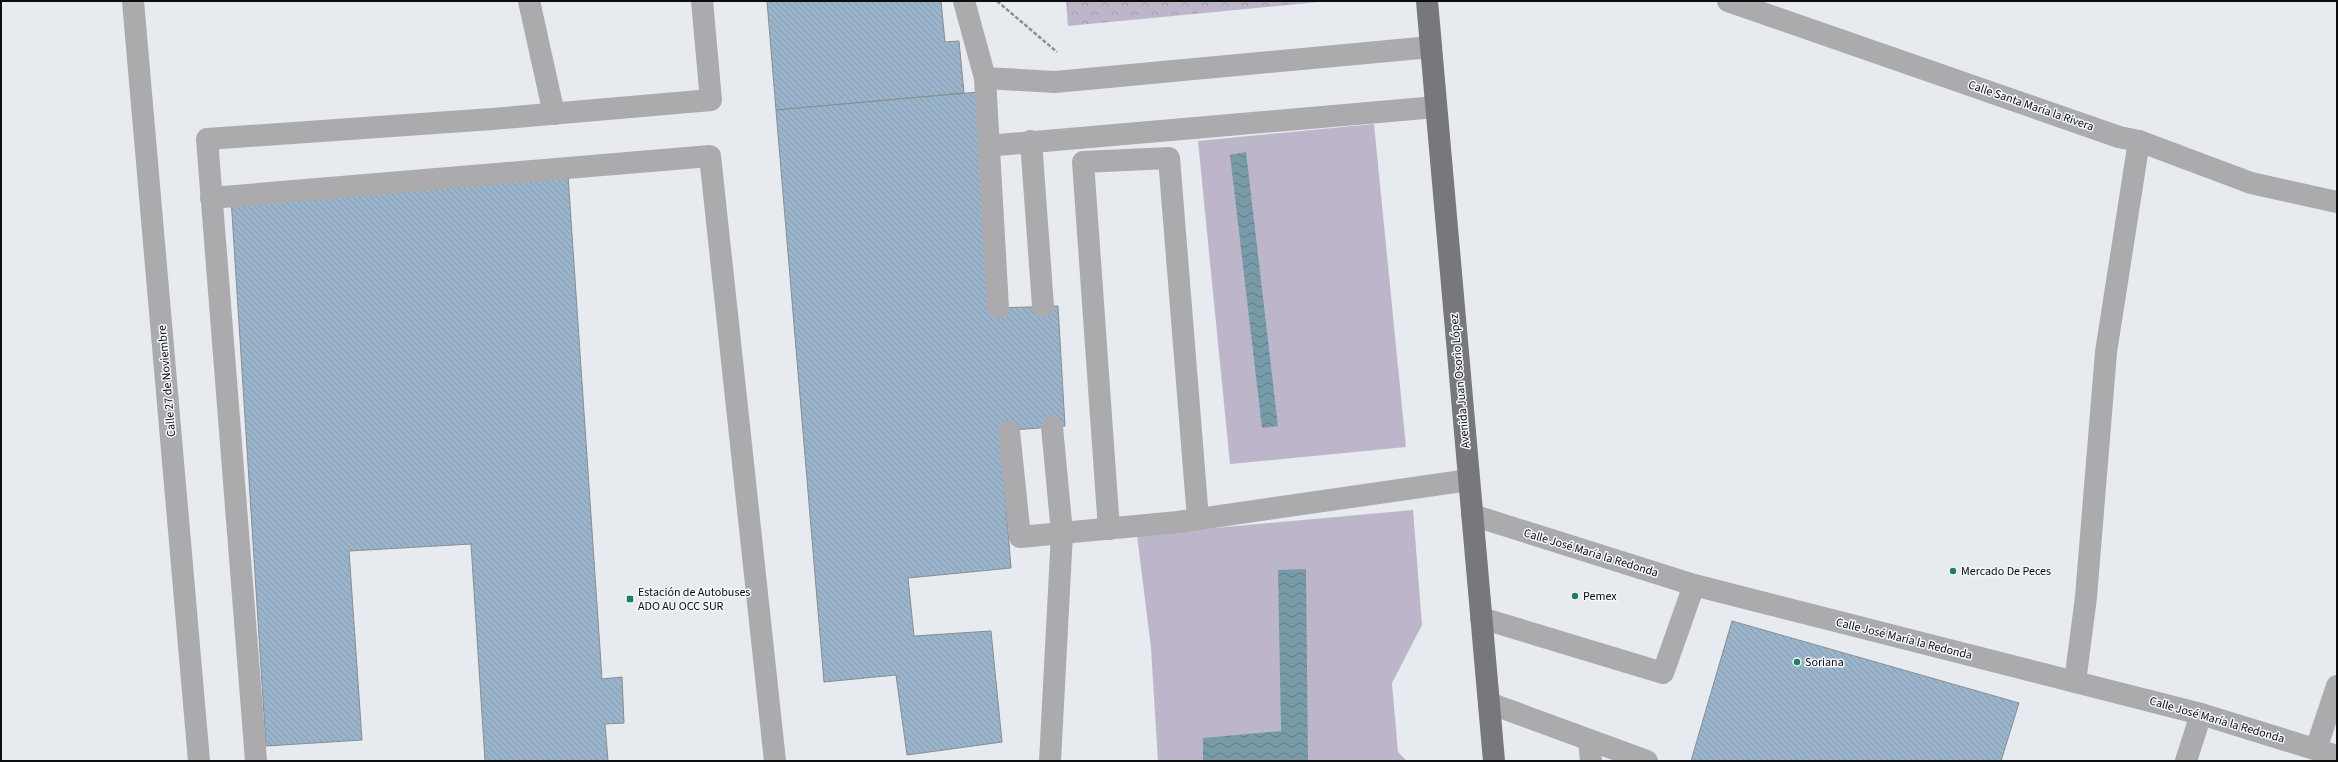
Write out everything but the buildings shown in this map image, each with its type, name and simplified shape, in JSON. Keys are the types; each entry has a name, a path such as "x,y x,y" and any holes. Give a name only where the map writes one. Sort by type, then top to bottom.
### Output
{"main road":[{"name":"Avenida Juan Osorio López","path":"1427,1 1494,761"}],"street":[{"name":"Calle 27 de Noviembre","path":"133,1 198,761"},
{"path":"529,1 554,114"},
{"path":"256,761 207,140 554,114 711,100 702,1"},
{"path":"964,1 985,78 987,146 998,308"},
{"name":"Calle Santa María la Rivera","path":"1728,1 2118,136 2139,141 2251,183 2337,202"},
{"path":"985,78 1055,82 1431,47"},
{"path":"987,146 1031,141 1436,108"},
{"path":"1081,137 1109,529"},
{"path":"1031,141 1044,306"},
{"path":"2076,682 2086,597 2106,352 2139,141"},
{"path":"211,198 710,156 775,761"},
{"path":"1083,162 1169,158 1198,519"},
{"path":"1050,761 1062,533 1052,427"},
{"path":"1009,431 1020,537 1198,519 1469,480"},
{"name":"Calle José María la Redonda","path":"1472,515 1694,585 2201,714 2337,756"},
{"path":"1481,618 1663,673 1694,585"},
{"path":"2316,749 2337,686"},
{"path":"1489,704 1647,761"},
{"path":"2186,761 2201,714"},
{"path":"1589,740 1591,761"}],"path":[{"path":"997,1 1056,52 1064,52"}],"green space":[{"path":"1066,1 1329,1 1068,26"},
{"path":"1374,124 1406,447 1230,464 1198,141"},
{"path":"1413,510 1422,625 1392,683 1398,752 1407,761 1158,761 1151,648 1137,535"}],"water":[{"path":"1246,152 1278,426 1262,428 1230,155"},
{"path":"1306,569 1308,761 1203,761 1203,738 1281,731 1278,570"}],"place":[{"name":"Mercado De Peces","path":"1953,571"},
{"name":"Pemex","path":"1575,596"},
{"name":"Estación de Autobuses ADO AU OCC SUR","path":"630,599"},
{"name":"Soriana","path":"1797,662"}]}
